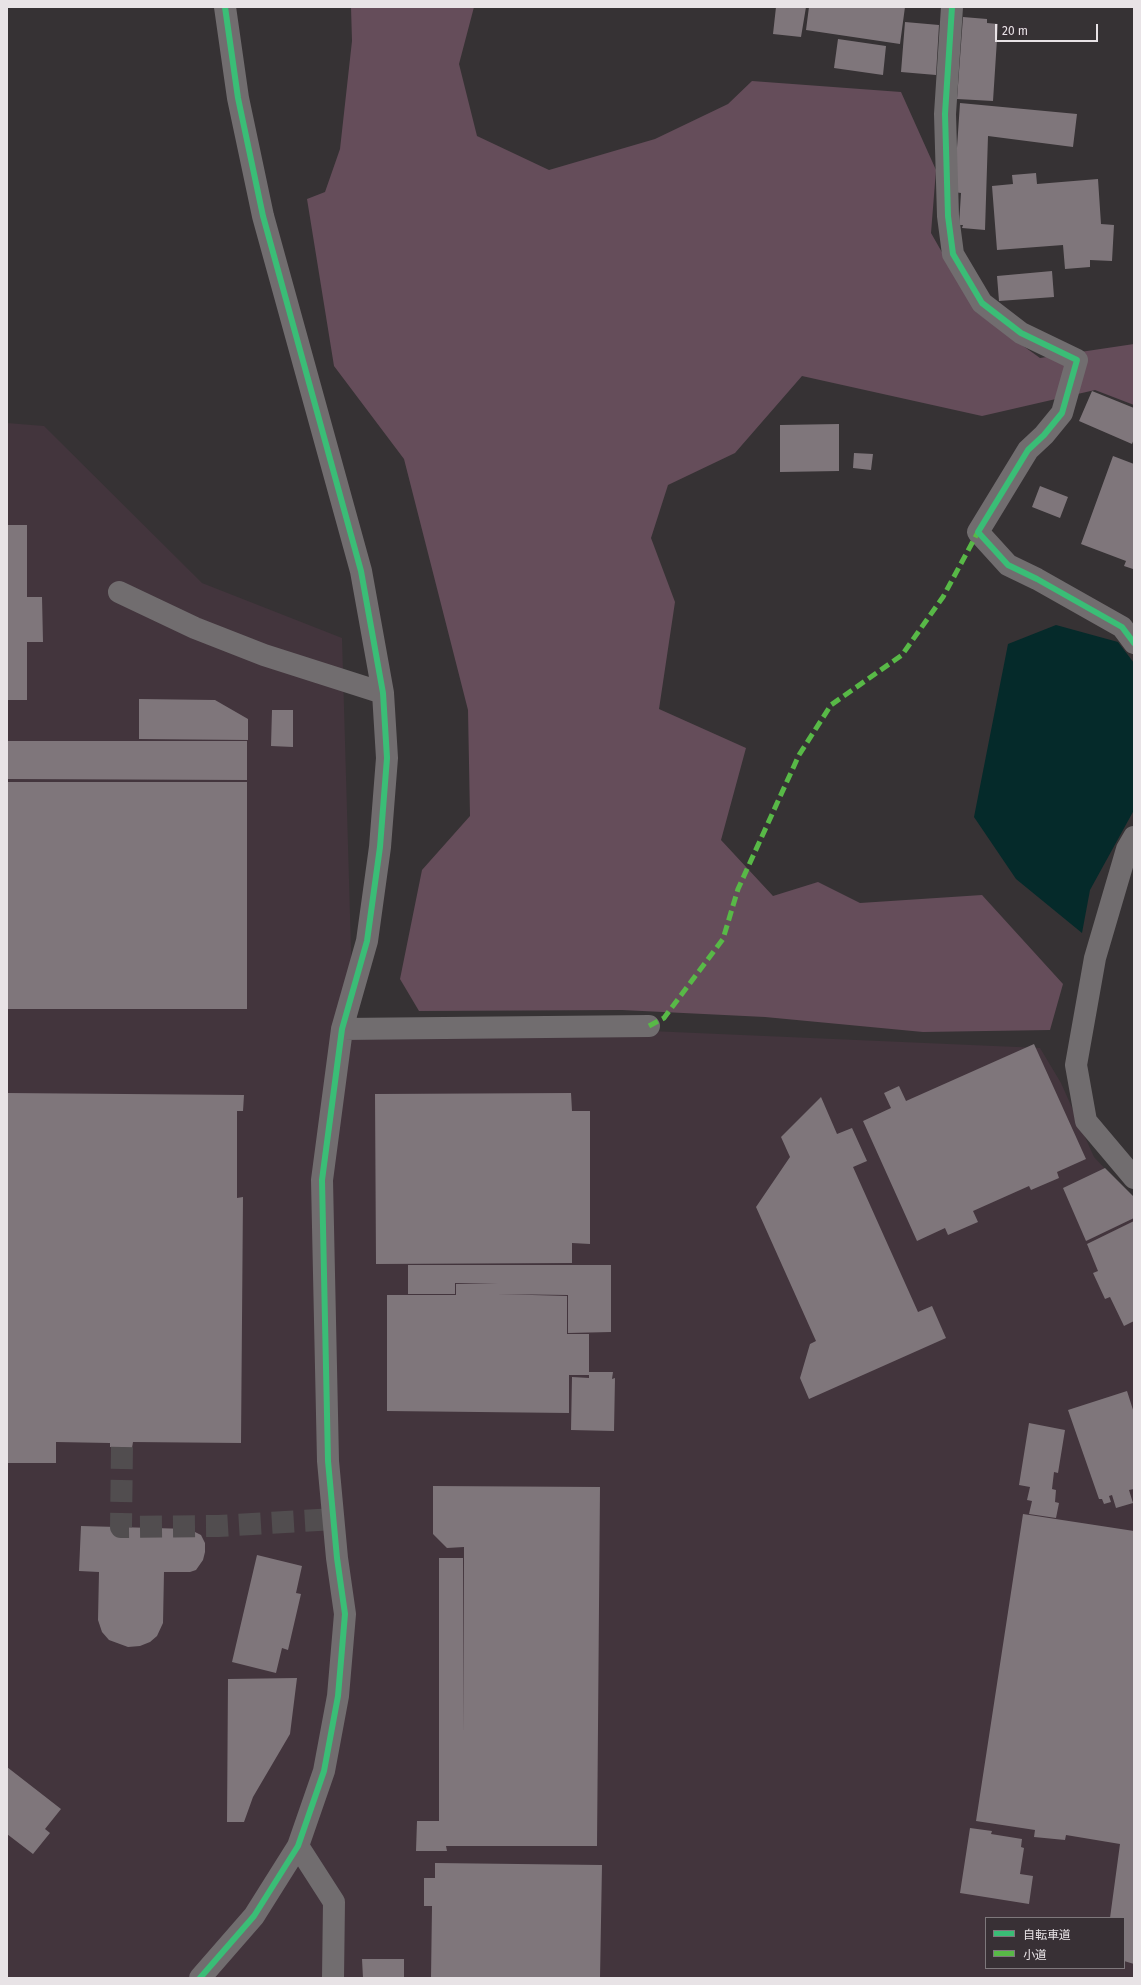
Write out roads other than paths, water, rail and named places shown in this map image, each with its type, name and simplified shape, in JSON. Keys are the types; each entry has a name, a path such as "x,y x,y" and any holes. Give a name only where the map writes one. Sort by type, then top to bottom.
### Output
{"street":[{"path":"200,1978 254,1916 298,1846 324,1772 339,1689 345,1614 337,1558 328,1461 322,1180 342,1029 367,941 380,847 387,758 383,693 361,571 263,216 238,98 225,7"},
{"path":"952,7 944,114 948,216 953,254 982,303 1022,333 1077,360 1062,412 1044,435 1028,450 978,532 1008,564 1122,628 1134,643"},
{"path":"119,592 195,628 264,655 383,693"},
{"path":"1134,837 1127,849 1095,958 1076,1066 1086,1121 1134,1178"},
{"path":"342,1029 648,1026"},
{"path":"298,1846 334,1902 333,1978"}],"water":[{"path":"1056,625 1118,642 1134,663 1134,810 1090,890 1082,933 1016,879 974,817 1008,644"}],"tunnel":[{"path":"122,1447 121,1527 218,1526 334,1519"}]}
